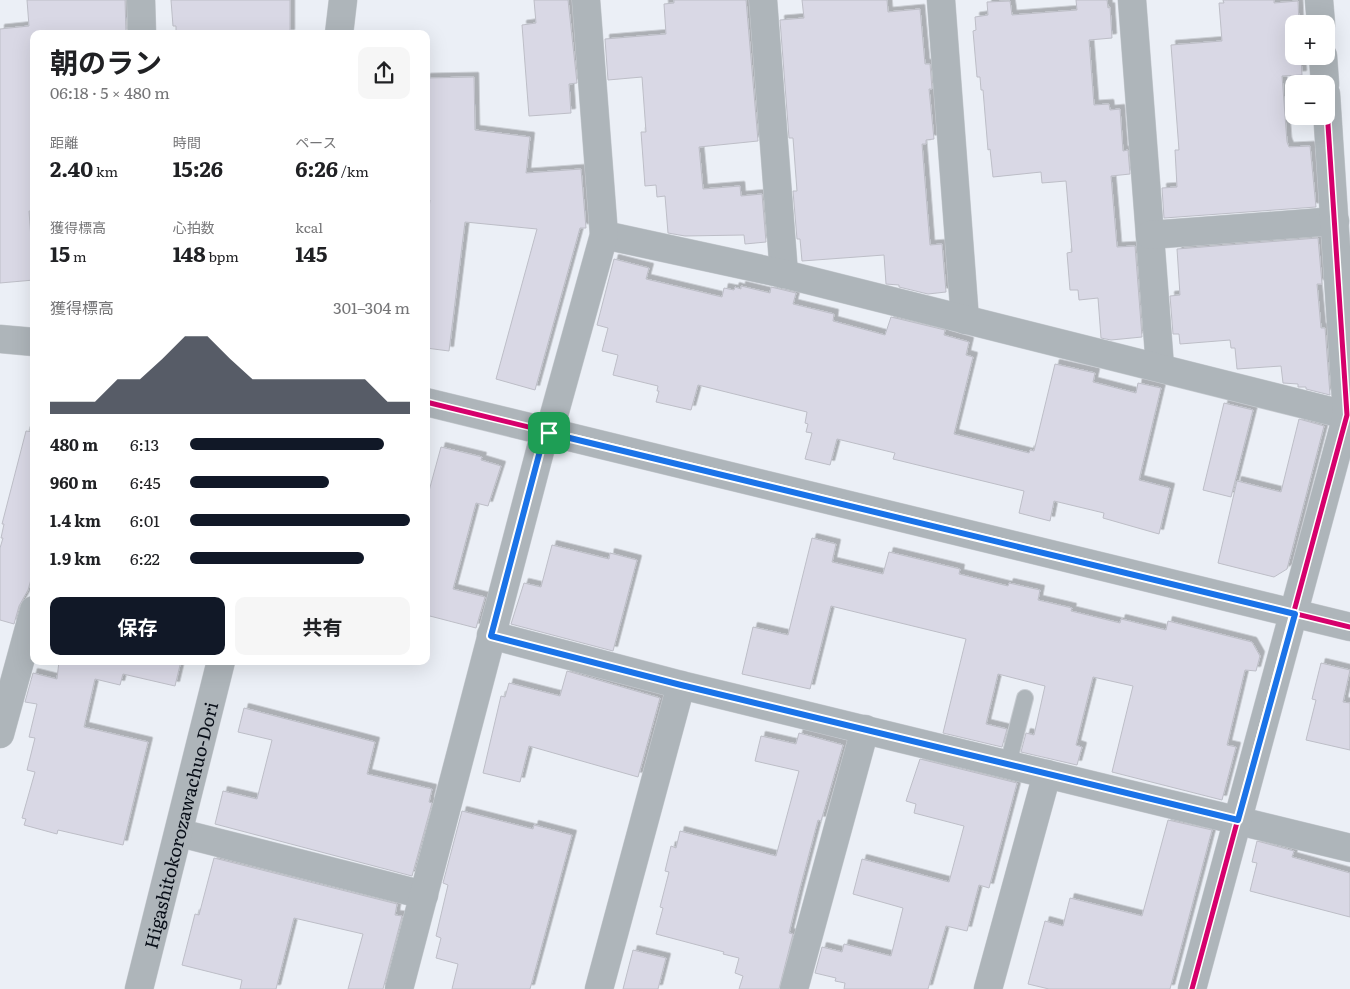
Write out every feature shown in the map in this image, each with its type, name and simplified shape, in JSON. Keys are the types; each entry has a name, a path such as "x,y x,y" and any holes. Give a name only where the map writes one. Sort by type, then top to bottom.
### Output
{"street":[{"path":"141,0 142,30"},
{"path":"339,30 342,0"},
{"path":"399,989 491,636 604,235 586,0"},
{"path":"763,0 784,274"},
{"path":"941,0 965,320"},
{"path":"1132,0 1160,367"},
{"path":"1319,0 1320,15"},
{"path":"1192,989 1349,416 1335,221 1341,167 1332,125"},
{"path":"1150,235 1335,221"},
{"path":"604,235 784,274 1349,416"},
{"path":"0,339 30,342"},
{"path":"430,403 1350,628"},
{"path":"0,734 30,625"},
{"path":"491,636 681,685 864,728 1350,848"},
{"name":"Higashitokorozawachuo-Dori","path":"139,989 180,833 220,665"},
{"path":"599,989 681,685"},
{"path":"794,989 864,728"},
{"path":"988,989 1047,774"},
{"path":"180,833 424,895"}],"lane":[{"path":"1008,764 1025,698"}],"building":[{"path":"27,0 125,0 126,30 30,30 30,280 0,283 0,29 29,26"},
{"path":"171,0 290,0 290,30 176,30 176,26 173,26"},
{"path":"534,0 568,0 577,83 569,84 571,113 529,116 522,25 536,23"},
{"path":"674,0 746,0 758,141 699,147 703,189 740,186 741,196 762,194 766,242 745,244 744,235 685,236 668,233 665,196 657,197 656,185 645,186 641,132 646,132 642,77 608,80 605,39 666,34 664,4 674,3"},
{"path":"802,0 887,0 888,12 920,9 925,64 930,64 932,89 929,89 934,139 926,140 926,144 922,144 930,245 942,244 946,292 928,294 899,287 899,285 886,284 884,255 802,261 800,239 797,239 793,191 797,191 793,138 789,138 780,20 804,18"},
{"path":"1076,0 1107,0 1108,8 1110,7 1112,38 1089,40 1094,105 1109,104 1110,110 1120,109 1123,151 1128,150 1130,174 1111,176 1117,247 1135,246 1142,337 1111,340 1101,338 1098,298 1079,300 1078,290 1070,290 1067,253 1072,252 1066,181 1042,183 1041,172 993,177 990,149 988,150 983,90 981,90 980,77 977,77 973,31 976,30 975,17 988,15 987,2 1010,1 1012,15 1077,10"},
{"path":"1223,0 1274,0 1274,3 1298,1 1299,15 1285,15 1285,65 1301,65 1302,75 1282,76 1285,125 1289,147 1310,146 1316,207 1164,218 1162,188 1177,187 1175,150 1179,150 1171,45 1222,41 1219,3 1224,3"},
{"path":"474,77 475,130 530,137 526,173 581,169 586,228 580,228 535,390 496,379 537,229 465,222 449,351 430,349 430,78"},
{"path":"1318,238 1322,284 1317,284 1321,328 1325,328 1330,395 1306,389 1306,387 1298,387 1298,384 1283,383 1281,366 1237,369 1235,348 1231,348 1230,340 1180,344 1179,334 1173,334 1170,296 1180,295 1177,249"},
{"path":"614,259 649,268 646,279 722,297 724,288 734,290 735,287 741,289 741,286 770,293 771,287 796,293 793,304 834,314 833,321 885,335 891,317 945,330 944,335 969,342 966,355 973,357 954,434 1029,453 1030,450 1034,451 1055,364 1095,373 1093,382 1136,393 1138,383 1161,388 1139,480 1170,488 1159,534 1103,518 1104,513 1054,501 1050,521 1019,513 1024,491 893,459 895,453 837,439 830,465 805,459 812,433 806,432 808,424 805,423 807,412 698,385 691,410 656,402 659,391 657,391 658,386 613,375 618,355 602,351 608,328 597,325"},
{"path":"1224,403 1253,410 1231,497 1203,490"},
{"path":"1299,419 1324,426 1287,569 1274,577 1218,563 1237,481 1281,492"},
{"path":"26,431 30,432 30,583 19,606 14,624 0,620 0,548 4,524 2,524"},
{"path":"441,447 482,457 481,460 501,466 488,506 476,503 453,589 485,597 476,628 430,616 430,487"},
{"path":"812,538 836,544 832,562 883,574 889,552 960,569 959,574 1008,586 1009,583 1040,590 1038,600 1072,608 1071,611 1120,623 1121,619 1166,630 1168,621 1252,642 1260,656 1256,671 1245,670 1227,745 1236,747 1222,800 1112,772 1133,686 1093,677 1076,745 1082,747 1077,765 1021,752 1026,733 1034,735 1045,686 998,674 986,724 1007,729 1002,747 943,733 966,639 831,606 810,689 742,674 753,627 788,635"},
{"path":"552,545 609,559 610,553 637,560 613,651 511,624 524,583 541,587"},
{"path":"1321,663 1350,670 1343,702 1350,703 1350,750 1306,740 1316,700 1312,699"},
{"path":"59,665 180,665 175,686 123,674 120,685 95,679 84,727 148,742 123,845 58,830 57,834 24,825 26,819 22,818 35,772 27,770 35,738 29,737 37,704 25,702 33,673 57,679"},
{"path":"567,671 660,698 638,777 529,746 520,782 483,773 501,696 505,697 509,683 560,696"},
{"path":"244,708 375,742 367,774 432,789 429,802 432,803 412,876 215,824 223,791 257,799 272,740 238,732"},
{"path":"799,733 843,745 821,821 818,820 799,892 789,933 793,934 779,989 739,989 743,976 735,973 739,958 723,954 724,952 656,934 663,908 660,907 669,872 665,871 671,846 676,848 680,831 776,856 799,771 755,761 761,736 796,744"},
{"path":"920,759 1017,783 989,888 979,885 967,931 946,926 928,989 844,989 845,983 835,981 836,978 815,973 822,947 842,952 844,944 891,956 903,908 853,894 862,859 949,882 964,826 914,813 916,804 906,801"},
{"path":"462,811 533,829 534,825 572,835 530,989 452,989 458,964 436,958 441,938 436,936 448,885 443,883"},
{"path":"1168,820 1212,830 1170,989 1049,989 1028,984 1045,921 1063,926 1070,898 1142,916"},
{"path":"1257,841 1294,851 1292,857 1350,873 1350,917 1250,891 1257,863 1252,862"},
{"path":"214,858 397,904 395,915 402,916 383,989 348,989 363,934 294,918 276,989 240,989 242,980 182,965 195,914 199,915"},
{"path":"633,950 666,958 658,989 623,989"}],"cycle path":[{"path":"1192,989 1347,415 1328,125"},
{"path":"430,403 1350,627"}],"route":[{"path":"545,432 549,433 1295,614 1238,820 681,685 491,636 545,432"}]}
